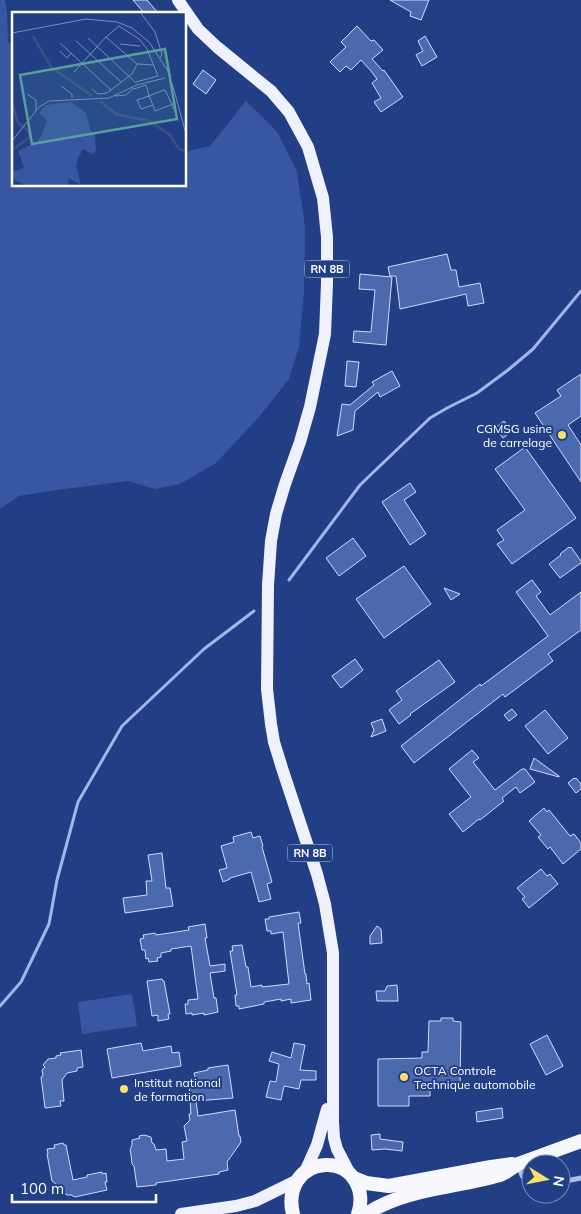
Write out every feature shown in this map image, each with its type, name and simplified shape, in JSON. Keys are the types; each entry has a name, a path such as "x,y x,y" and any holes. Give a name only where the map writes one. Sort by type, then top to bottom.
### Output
{"highway":[{"path":"366,1214 395,1198 493,1177 506,1172 518,1164 581,1141"},
{"path":"294,1214 291,1197 301,1176 316,1166 328,1165 340,1168 366,1183 389,1186 518,1164"},
{"path":"352,1176 359,1187 361,1197 361,1207 358,1214"}],"main road":[{"name":"RN 8B","path":"178,0 198,28 217,47 271,91 289,112 308,147 323,198 327,237 325,334 310,407 300,442 284,484 271,541 268,585 267,689 273,733 282,768 317,874 331,938 333,962 332,1087 334,1138 342,1160 352,1176"},
{"name":"RN 8B","path":"301,1176 317,1145 325,1122 332,1087"},
{"path":"181,1214 236,1206 255,1201 301,1176"}],"street":[{"path":"518,1164 521,1174"}],"shaded area":[{"path":"0,0 5,0 8,42 12,44 12,186 186,186 186,152 210,146 246,101 278,133 297,172 305,227 304,291 299,347 289,379 259,417 216,463 180,484 155,489 128,481 49,491 19,496 0,509"},
{"path":"132,994 137,1026 82,1034 78,1002"}],"building":[{"path":"133,0 147,0 157,12 143,12"},
{"path":"390,0 429,0 421,20 410,16 411,12"},
{"path":"357,26 371,41 374,40 383,50 372,59 384,70 403,97 381,112 374,102 381,98 372,83 377,79 361,60 351,70 346,66 340,72 330,62 346,47 341,42"},
{"path":"425,36 437,57 422,66 416,55 423,51 418,41"},
{"path":"203,70 216,80 206,94 193,84"},
{"path":"447,254 451,270 456,270 459,287 480,283 484,303 468,306 466,294 400,309 396,276 390,276 388,267"},
{"path":"360,274 392,277 386,345 353,342 354,331 371,332 375,290 359,289"},
{"path":"347,361 359,362 356,387 345,386"},
{"path":"392,371 400,386 380,397 378,392 355,411 353,430 337,436 342,404 350,405 374,385 372,382"},
{"name":"CGMSG usine de carrelage","path":"581,374 581,416 568,425 581,445 581,482 535,413 561,396 557,390"},
{"path":"504,421 512,431 503,438 495,428"},
{"path":"525,447 576,518 512,564 497,544 504,540 497,530 525,510 495,469"},
{"path":"410,483 416,492 404,500 426,534 410,545 382,502"},
{"path":"353,538 366,556 339,576 326,558"},
{"path":"571,547 581,563 560,578 549,564"},
{"path":"404,566 431,604 384,638 356,599"},
{"path":"532,580 541,592 536,596 550,615 581,592 581,630 548,654 553,661 505,697 503,694 414,763 401,746 480,684 481,686 548,636 516,592"},
{"path":"444,588 460,594 451,600"},
{"path":"355,659 363,670 341,688 332,676"},
{"path":"439,660 455,682 399,724 389,710 402,700 396,691"},
{"path":"512,709 517,715 509,721 504,715"},
{"path":"545,710 568,738 548,754 525,726"},
{"path":"382,719 386,731 371,737 374,730 371,723"},
{"path":"472,750 479,758 473,762 495,790 522,769 525,769 535,782 520,793 516,787 502,798 504,801 463,832 449,814 471,797 449,769"},
{"path":"534,758 559,776 559,777 530,769"},
{"path":"574,778 581,784 581,789 576,793 568,783"},
{"path":"544,808 547,812 549,810 570,836 574,834 581,843 581,849 563,864 550,847 548,849 538,837 541,835 529,821"},
{"path":"251,832 253,838 260,836 272,882 267,884 271,899 259,902 251,872 223,882 219,870 227,868 221,846 234,842 233,837"},
{"path":"162,853 166,888 170,888 173,906 125,913 123,898 147,895 146,881 152,881 148,855"},
{"path":"541,869 547,876 550,874 558,884 529,908 522,899 525,897 517,888"},
{"path":"299,912 301,923 298,923 305,974 307,984 309,983 311,1000 291,1003 291,999 281,1001 281,999 239,1009 239,1006 236,1006 235,995 237,995 230,951 233,951 232,946 242,945 251,987 289,984 283,932 271,934 271,931 267,931 265,919"},
{"path":"205,924 207,938 205,938 210,966 225,964 225,971 210,973 218,1012 204,1015 204,1013 186,1014 185,1004 188,1004 188,1000 198,999 191,946 171,949 171,951 161,953 161,957 157,958 158,961 149,962 148,958 146,959 145,950 142,950 140,939 144,938 143,935 189,930 188,927"},
{"path":"377,926 381,929 382,943 370,944 370,936"},
{"path":"162,979 164,981 170,1014 168,1014 169,1019 158,1021 158,1015 152,1016 147,981"},
{"path":"397,985 398,1001 377,1001 376,991 385,991 387,986"},
{"path":"441,1018 453,1018 453,1021 461,1022 460,1087 430,1087 430,1096 409,1096 409,1106 378,1106 378,1059 422,1058 422,1052 428,1052 429,1021 441,1021"},
{"path":"547,1035 563,1066 546,1075 530,1044"},
{"path":"141,1043 143,1051 171,1046 172,1053 179,1052 181,1066 112,1078 107,1049"},
{"path":"294,1043 305,1045 300,1070 316,1071 316,1080 301,1080 299,1089 284,1086 281,1100 266,1097 270,1081 276,1082 279,1064 269,1061 272,1052 291,1058"},
{"path":"81,1050 83,1067 77,1068 77,1071 67,1073 62,1080 64,1101 60,1101 61,1106 45,1108 41,1077 43,1076 42,1070 45,1067 43,1065 48,1059 61,1055 60,1053"},
{"path":"228,1065 233,1098 196,1101 198,1116 235,1110 241,1142 227,1162 228,1170 219,1172 219,1174 137,1187 130,1150 132,1140 144,1135 151,1137 156,1150 166,1149 167,1161 184,1159 182,1142 187,1141 184,1126 190,1120 189,1114 191,1114 189,1083 196,1082 194,1073 208,1070 208,1068"},
{"path":"502,1108 503,1118 477,1122 476,1112"},
{"path":"380,1134 380,1139 403,1142 402,1151 372,1150 371,1135"},
{"path":"63,1143 66,1145 73,1180 87,1177 87,1175 106,1173 107,1182 105,1182 107,1190 75,1197 67,1195 56,1187 52,1181 47,1149 55,1148 54,1145"}],"waterway":[{"path":"289,580 360,485 430,418 477,393 533,349 581,291"},
{"path":"0,1006 21,982 49,924 57,880 78,802 122,726 204,649 254,611"}],"place":[{"name":"CGMSG usine de carrelage","path":"562,435"},
{"name":"OCTA Controle Technique automobile","path":"404,1077"},
{"name":"Institut national de formation","path":"124,1089"}]}
